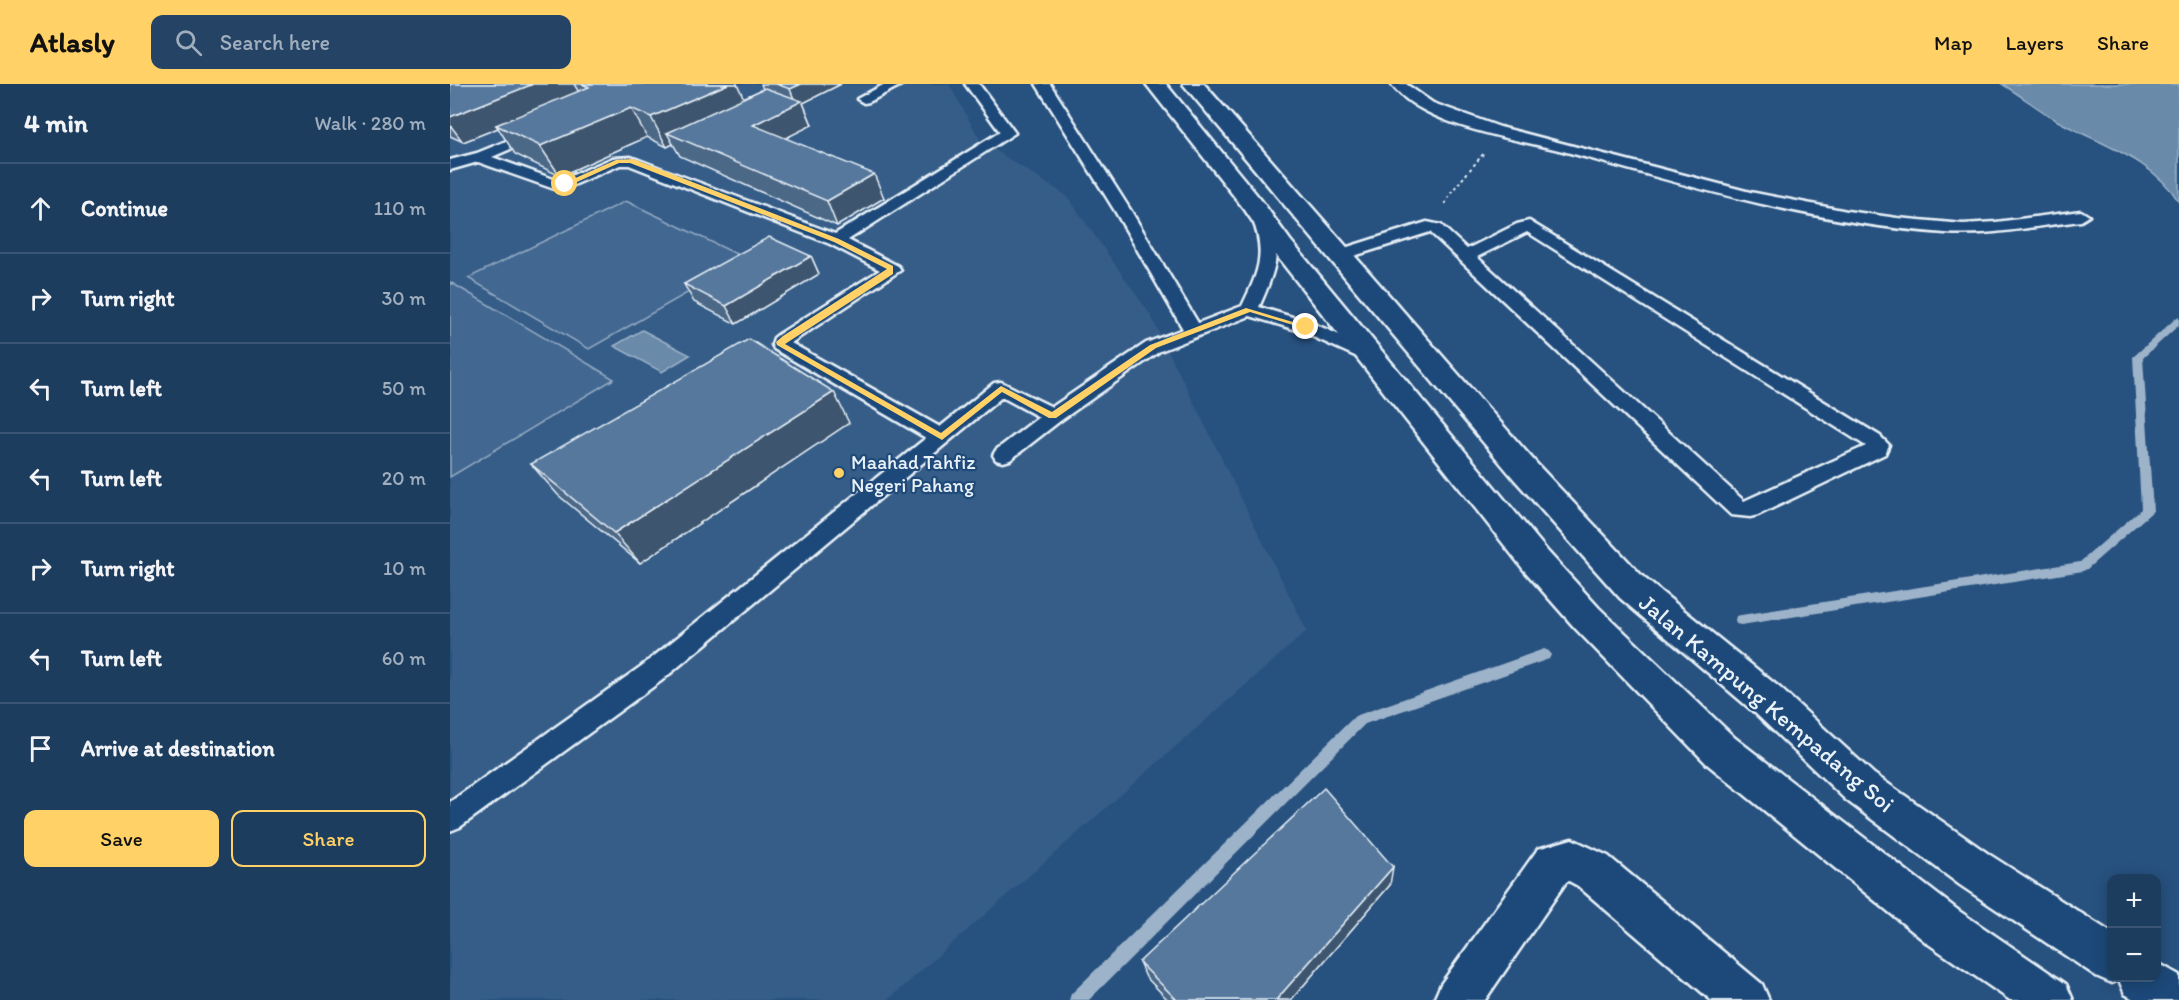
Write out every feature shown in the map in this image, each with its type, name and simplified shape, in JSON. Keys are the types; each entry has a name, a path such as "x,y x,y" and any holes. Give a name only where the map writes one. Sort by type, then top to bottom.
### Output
{"main road":[{"path":"1156,84 1253,205 1281,245 1536,561 1587,618 1722,751 1943,927 2050,1000"},
{"name":"Jalan Kampung Kempadang Soi","path":"1193,84 1525,471 1632,588 1767,700 1860,788 1975,870 2107,957"},
{"path":"1457,1000 1552,864 1572,860 1593,872 1746,1000"},
{"path":"2148,982 2178,1000"}],"lane":[{"path":"864,99 896,84"},
{"path":"836,240 1008,133 972,84"},
{"path":"1043,84 1123,211 1193,330"},
{"path":"1398,84 1405,93 1435,110 1670,176 1822,211 1891,223 1949,228 2081,216"},
{"path":"450,165 482,156 550,127"},
{"path":"482,156 484,159 560,186 618,161 631,161 836,240 892,270 780,342 781,345 942,437"},
{"path":"1249,310 1265,275 1270,256 1269,235 1253,205"},
{"path":"1341,255 1429,228 1436,228 1466,256 1739,509 1750,509 1878,450 1879,445 1873,441 1529,226 1466,256"},
{"path":"1003,455 1053,416 1153,347 1249,310 1306,327 1371,356"},
{"path":"450,818 652,673 1001,388 1053,416"}],"path":[{"path":"1429,228 1453,190 1483,154 1519,135"}],"shaded area":[{"name":"Maahad Tahfiz Negeri Pahang","path":"450,84 949,84 981,141 1067,196 1150,314 1307,631 888,1000 450,1000"},
{"path":"2002,84 2179,84 2179,202 2155,174 2140,163 2056,120"},
{"path":"626,201 747,259 589,349 468,278"},
{"path":"450,282 614,379 450,477"},
{"path":"642,330 690,355 662,372 614,346"}],"building":[{"path":"450,84 533,84 450,117"},
{"path":"582,84 728,84 651,117 631,108 540,146 496,125 589,87"},
{"path":"776,84 801,84 790,89"},
{"path":"765,88 802,101 753,125 874,174 827,201 667,133"},
{"path":"769,237 811,256 726,306 684,284"},
{"path":"749,339 834,392 614,533 531,464"},
{"path":"1324,788 1393,867 1276,1000 1177,1000 1139,962"}],"waterway":[{"path":"1741,620 2083,566 2147,511 2138,357 2179,320"},
{"path":"1077,1000 1360,720 1544,655"}],"place":[{"name":"Maahad Tahfiz Negeri Pahang","path":"839,473"}],"route":[{"path":"565,184 624,159 836,240 891,268 891,272 780,342 781,345 942,437 1001,388 1053,416 1153,347 1249,310 1279,317 1306,327"}]}
